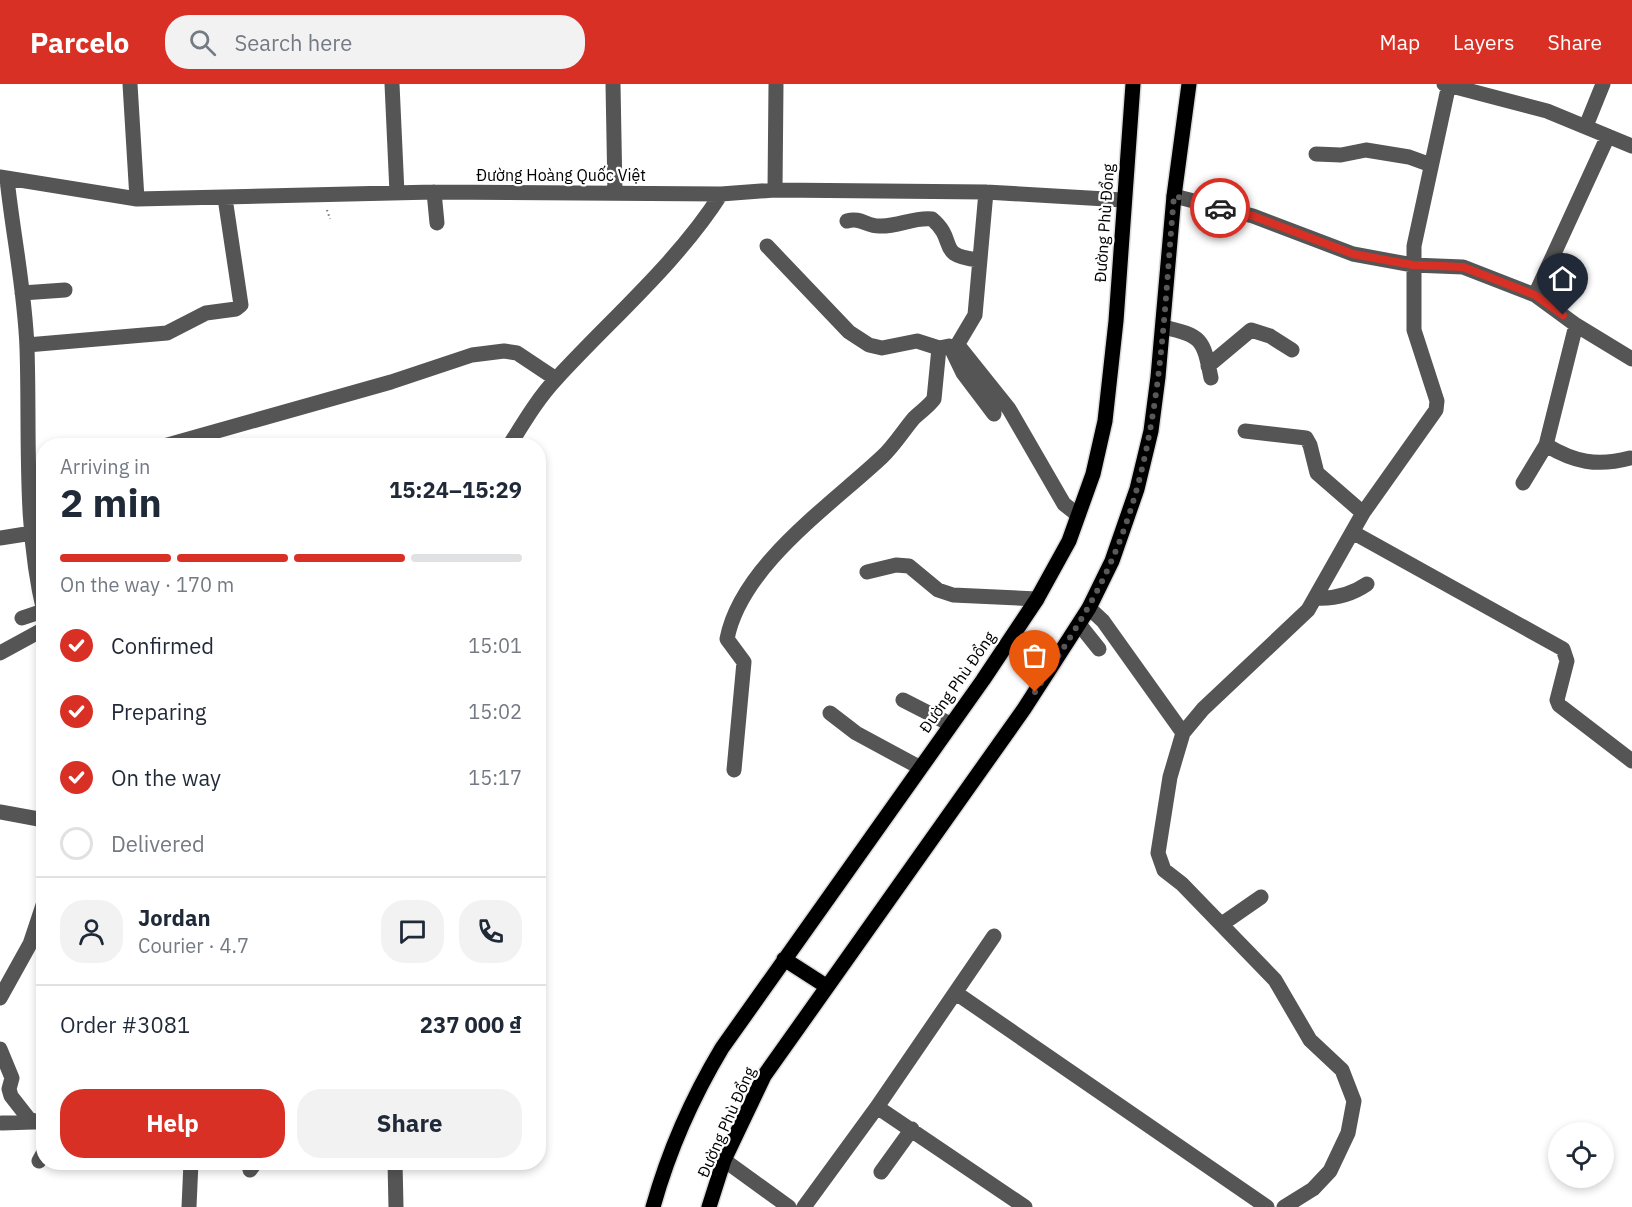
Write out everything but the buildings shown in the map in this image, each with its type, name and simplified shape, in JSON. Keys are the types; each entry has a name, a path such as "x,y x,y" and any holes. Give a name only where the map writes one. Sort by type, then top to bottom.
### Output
{"main road":[{"name":"Đường Phù Đổng","path":"653,1207 678,1132 697,1089 784,960 1037,599 1063,554 1093,474 1105,421 1115,331 1133,84"},
{"name":"Đường Phù Đổng","path":"709,1207 724,1160 764,1076 1024,709 1089,608 1112,561 1137,489 1150,431 1163,327 1174,196 1189,84"},
{"path":"784,960 826,986"}],"street":[{"path":"130,84 137,199"},
{"path":"392,84 397,193"},
{"path":"613,84 615,193"},
{"path":"775,190 776,84"},
{"path":"1284,1207 1313,1189 1330,1171 1348,1133 1354,1101 1342,1070 1310,1040 1275,980 1182,884 1164,870 1158,853 1170,777 1183,733 1203,709 1290,629 1316,598 1354,533 1363,513 1436,410 1437,401 1414,330 1413,265 1414,246 1447,84 1520,102 1632,146"},
{"path":"1586,126 1603,84"},
{"path":"1535,295 1608,136"},
{"path":"1316,154 1341,155 1366,150 1409,157 1431,165"},
{"path":"4,178 22,293 27,345 33,533 36,557"},
{"name":"Đường Hoàng Quốc Việt","path":"4,178 137,199 435,192 721,194 775,190 986,192 1123,200"},
{"path":"435,192 437,224"},
{"path":"734,770 744,662 727,639 729,626 752,585 787,542 885,455 915,417 934,399 948,347 975,315 986,192"},
{"path":"514,438 528,415 556,379 655,274 721,194"},
{"path":"1174,196 1253,216 1353,254 1413,265 1463,267 1535,295 1576,325 1632,359"},
{"path":"27,345 168,333 206,313 241,305 225,198"},
{"path":"847,221 855,219 877,226 918,217 932,219 942,230 951,252 956,256 979,260"},
{"path":"767,246 849,332 869,345 882,348 917,341 948,347 968,358 1009,409 1064,504 1078,515"},
{"path":"22,293 65,290"},
{"path":"1523,483 1546,445 1576,325"},
{"path":"1163,327 1197,336 1209,372 1251,330 1270,336 1292,350"},
{"path":"948,347 957,355 963,373 994,414"},
{"path":"192,438 391,382 472,355 504,351 517,353 556,379"},
{"path":"1245,432 1306,438 1317,474 1363,513"},
{"path":"1546,445 1566,457 1583,463 1610,464 1630,458"},
{"path":"0,538 33,533"},
{"path":"1354,533 1563,649 1567,661 1557,700 1560,705 1632,761"},
{"path":"867,572 896,565 909,566 938,590 953,595 1037,599"},
{"path":"1316,598 1332,599 1356,591 1367,584"},
{"path":"1089,608 1104,621 1183,733"},
{"path":"22,618 36,614"},
{"path":"1079,624 1099,649"},
{"path":"0,655 36,634"},
{"path":"903,700 950,724"},
{"path":"830,713 856,733 919,767"},
{"path":"0,812 36,819"},
{"path":"1222,924 1261,897"},
{"path":"0,998 30,944 36,926"},
{"path":"804,1207 877,1107 994,936"},
{"path":"956,993 1268,1207"},
{"path":"0,1048 12,1078 5,1093 36,1121"},
{"path":"877,1107 1025,1207"},
{"path":"2,1123 36,1123"},
{"path":"880,1172 912,1129"},
{"path":"724,1160 789,1207"},
{"path":"189,1207 191,1170"},
{"path":"395,1170 396,1207"}],"way so far":[{"path":"1035,692 1089,608 1112,561 1137,489 1145,460 1158,377 1174,196 1220,208"}],"route":[{"path":"1220,208 1253,216 1353,254 1413,265 1463,267 1535,295 1563,315"}]}
